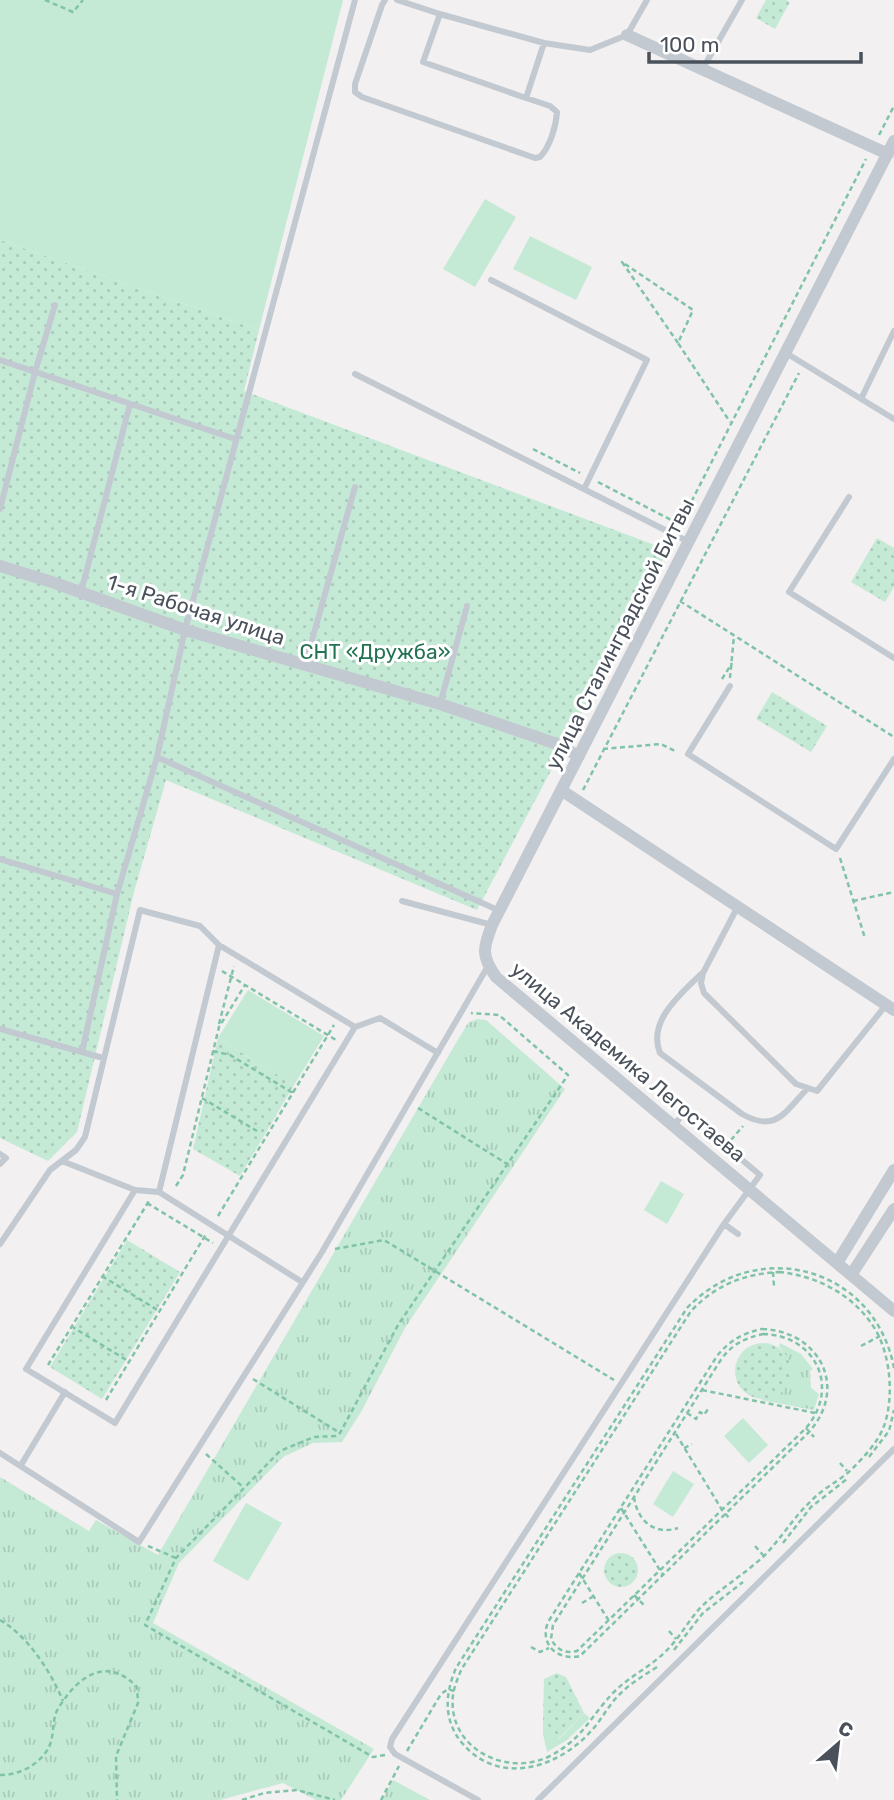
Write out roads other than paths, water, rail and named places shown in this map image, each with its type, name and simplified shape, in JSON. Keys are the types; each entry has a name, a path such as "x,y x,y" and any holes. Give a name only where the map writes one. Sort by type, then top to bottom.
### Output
{"street":[{"path":"627,35 888,154"},
{"name":"улица Сталинградской Битвы","path":"890,1007 561,790 894,141"},
{"name":"1-я Рабочая улица","path":"0,566 185,630 440,704 554,744 579,756"},
{"name":"улица Академика Легостаева","path":"561,790 492,925 483,954 488,966 496,977 894,1311"},
{"path":"837,1263 894,1170"},
{"path":"851,1275 894,1209"}],"lane":[{"path":"82,1052 117,894 157,757 185,630 355,0"},
{"path":"386,0 355,85 355,92 362,97 535,158 540,157 545,152 556,121 557,112 550,106 423,62 440,14"},
{"path":"397,0 544,43 590,50 627,35 647,0"},
{"path":"702,70 742,0"},
{"path":"526,97 544,43"},
{"path":"491,279 648,360 584,489"},
{"path":"0,509 55,305"},
{"path":"861,399 894,331"},
{"path":"786,352 894,419"},
{"path":"0,360 235,439"},
{"path":"355,374 690,539"},
{"path":"80,593 130,404"},
{"path":"305,665 355,486"},
{"path":"849,497 789,592 894,658"},
{"path":"440,704 467,606"},
{"path":"730,686 688,754 836,849 894,759"},
{"path":"157,757 499,911"},
{"path":"0,859 117,894"},
{"path":"402,901 492,925"},
{"path":"737,908 703,972 664,1015 656,1032 656,1043 660,1053 749,1118 766,1123 778,1120 807,1090"},
{"path":"0,1244 50,1170 76,1150 85,1137 140,910 200,926 219,945 355,1027"},
{"path":"156,1192 219,945"},
{"path":"0,1453 139,1542 322,1252 488,966"},
{"path":"703,972 701,983 704,993 796,1084 807,1090 817,1091 890,1007"},
{"path":"134,1192 26,1369 115,1423 355,1027 380,1018 438,1053"},
{"path":"0,1029 103,1058"},
{"path":"478,1800 395,1754 390,1747 392,1739 620,1383 748,1188 760,1175 685,1112 674,1125"},
{"path":"0,1154 6,1158 0,1164"},
{"path":"62,1161 134,1192 156,1192 302,1282"},
{"path":"724,1224 738,1234"},
{"path":"21,1465 65,1392"},
{"path":"538,1800 894,1449"}],"park label":[{"name":"СНТ «Дружба»","path":"375,652"}]}
